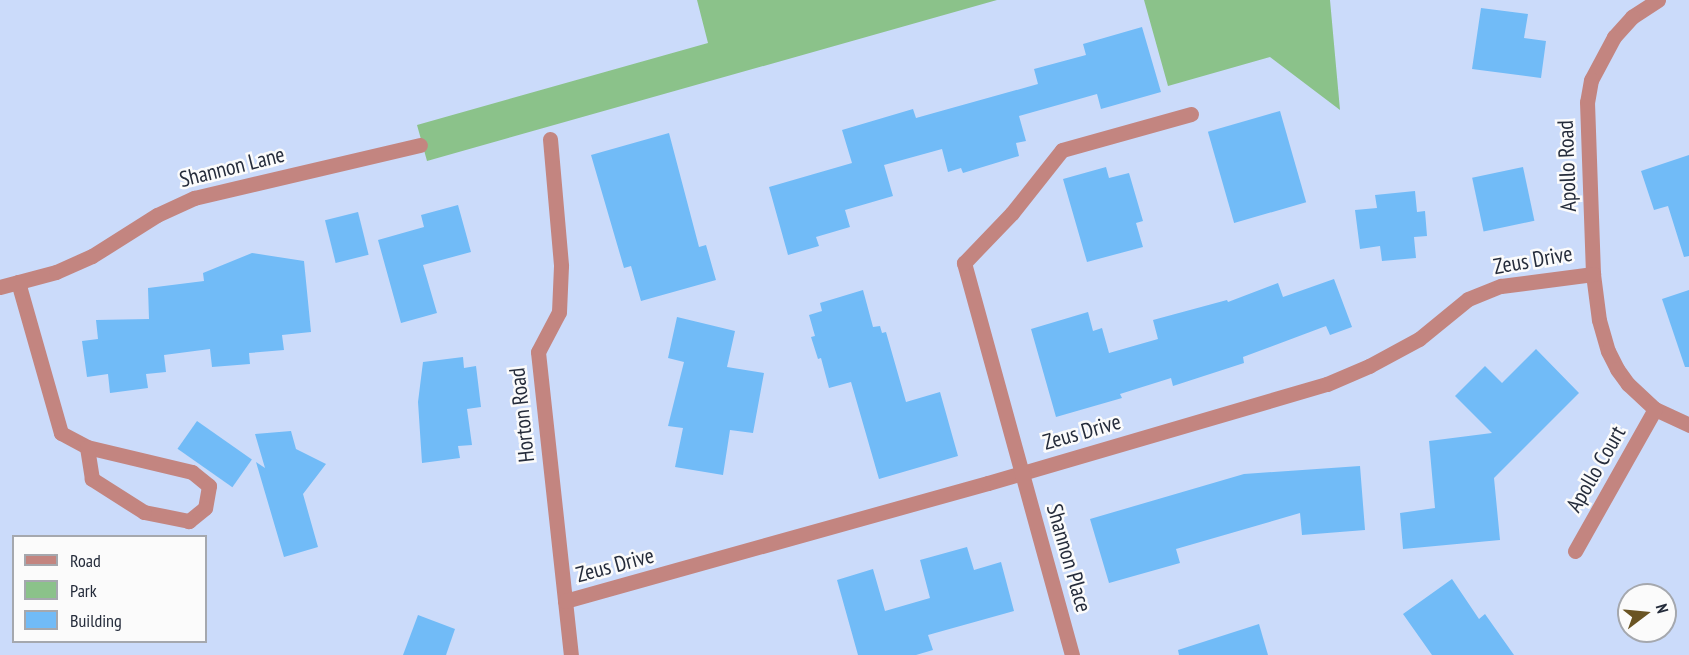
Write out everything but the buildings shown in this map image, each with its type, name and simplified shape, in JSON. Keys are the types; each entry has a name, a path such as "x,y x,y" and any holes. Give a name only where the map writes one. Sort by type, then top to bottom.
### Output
{"street":[{"name":"Apollo Road","path":"1658,0 1632,17 1614,37 1591,80 1587,102 1593,274 1599,320 1608,351 1628,384 1655,409 1689,425"},
{"name":"Shannon Place","path":"1072,655 964,263 1012,213 1062,150 1191,114"},
{"name":"Horton Road","path":"550,139 561,266 559,312 538,352 571,655"},
{"name":"Shannon Lane","path":"0,287 56,272 92,256 158,215 194,198 420,145"},
{"name":"Zeus Drive","path":"565,601 1021,474 1327,384 1369,366 1419,339 1468,299 1501,286 1593,274"},
{"path":"18,282 62,433 87,447 192,472 209,486 205,508 189,520 144,512 92,479 87,447"},
{"name":"Apollo Court","path":"1575,550 1655,409"}],"green space":[{"path":"697,0 997,0 427,161 417,125 708,43"},
{"path":"1144,0 1330,0 1340,110 1270,57 1168,86"}]}
